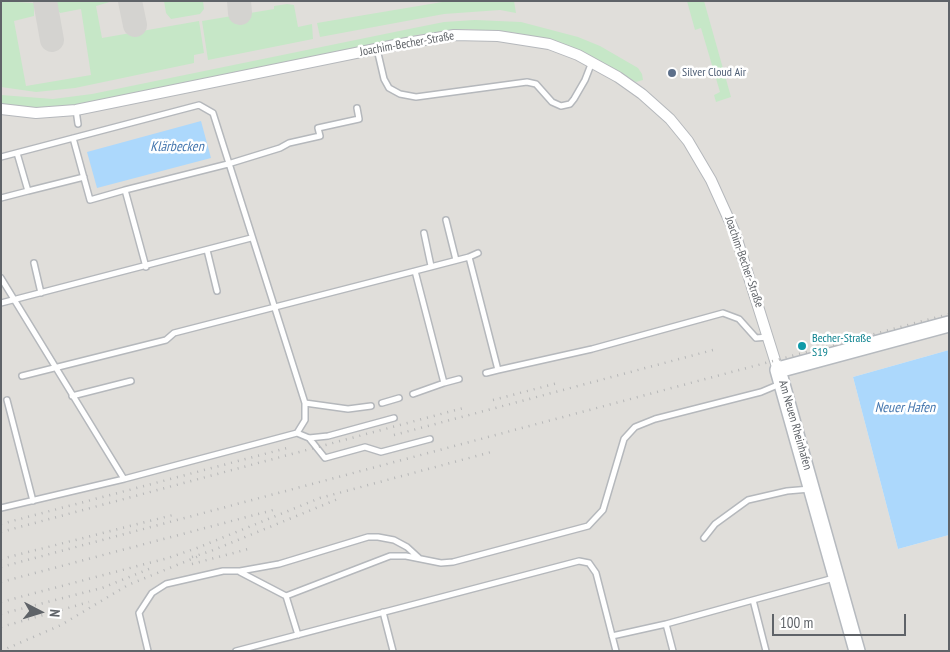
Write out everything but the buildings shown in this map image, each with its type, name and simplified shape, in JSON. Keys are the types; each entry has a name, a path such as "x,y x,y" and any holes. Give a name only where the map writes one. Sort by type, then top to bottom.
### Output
{"street":[{"name":"Joachim-Becher-Straße","path":"1,109 36,113 76,110 429,38 478,34 549,44 592,62 642,94 670,119 688,141 711,180 735,233 780,376"},
{"name":"Am Neuen Rheinhafen","path":"857,651 813,488 780,376 949,324"}],"lane":[{"path":"377,49 384,79 389,88 400,94 416,97 527,82 536,84 552,102 561,106 570,104 585,80 592,62"},
{"path":"1,157 198,105 213,113 251,238 305,403 305,420 297,433"},
{"path":"73,138 90,200 228,164 280,148 289,143 320,136 318,128 359,119 357,108"},
{"path":"76,110 78,124"},
{"path":"17,153 28,191"},
{"path":"1,198 84,177"},
{"path":"125,190 146,267"},
{"path":"446,220 456,260"},
{"path":"424,233 431,266"},
{"path":"1,303 146,267 251,238"},
{"path":"207,250 217,291"},
{"path":"22,376 166,340 174,333 469,257 478,253"},
{"path":"469,257 498,370"},
{"path":"34,262 41,293"},
{"path":"415,271 444,384"},
{"path":"1,278 124,479"},
{"path":"486,373 592,349 723,313 739,319 756,338 768,337"},
{"path":"286,596 390,556 441,563 453,562 588,526 603,510 624,439 635,427 655,419 753,394 780,376"},
{"path":"413,394 459,379"},
{"path":"72,396 131,381"},
{"path":"382,403 399,398"},
{"path":"7,400 33,501"},
{"path":"305,403 348,409 371,406"},
{"path":"1,508 124,479 297,433 309,438 328,436 394,418"},
{"path":"309,438 325,458 364,447 381,452 430,439"},
{"path":"704,538 715,524 748,500 787,490 813,488"},
{"path":"148,651 139,613 152,593 177,581 223,571 240,572 279,564 368,537 378,536 394,540 407,547 420,559"},
{"path":"236,651 571,561 589,563 596,573 616,651"},
{"path":"240,572 286,596 298,635"},
{"path":"612,636 666,624 837,577"},
{"path":"753,600 766,651"},
{"path":"383,612 393,651"},
{"path":"666,624 674,651"}],"shaded area":[{"path":"1,1 949,1 949,350 853,377 898,549 949,535 949,651 1,651"}],"green space":[{"path":"1,1 34,3 34,16 14,21 26,86 91,75 81,9 60,13 55,7 54,1 113,1 96,6 102,38 199,21 204,53 194,55 194,63 75,88 36,92 1,87"},
{"path":"164,1 203,1 204,9 200,14 171,19 166,13"},
{"path":"448,1 514,1 516,13 500,10 444,14 320,37 317,23"},
{"path":"687,1 704,1 731,97 716,102 714,95 720,92 701,28 695,30"},
{"path":"294,5 298,27 312,24 313,39 208,60 202,21 274,9 274,6"},
{"path":"475,20 521,22 578,37 600,46 638,68 643,80 636,82 585,53 549,40 511,32 466,29 417,35 73,106 29,108 1,104 1,95 53,99 92,94 444,22"}],"water":[{"name":"Klärbecken","path":"201,121 211,158 97,188 87,152"},
{"name":"Neuer Hafen","path":"949,350 949,535 898,549 853,377"}],"taxiway":[{"path":"45,1 52,40"},
{"path":"130,1 135,25"},
{"path":"239,1 240,13"}],"railway":[{"path":"1,567 949,314"},
{"path":"394,435 713,350"},
{"path":"493,400 558,383"},
{"path":"1,532 467,407"},
{"path":"1,524 287,448"},
{"path":"1,602 168,558 320,498 495,451"},
{"path":"192,557 338,499"},
{"path":"1,582 277,509"},
{"path":"1,559 173,515"},
{"path":"192,564 252,548"},
{"path":"1,651 61,625 128,585 199,556"},
{"path":"1,614 102,588 149,569"},
{"path":"1,627 89,602"}],"place":[{"name":"Silver Cloud Air","path":"672,73"},
{"name":"Becher-Straße S19","path":"802,346"}]}
